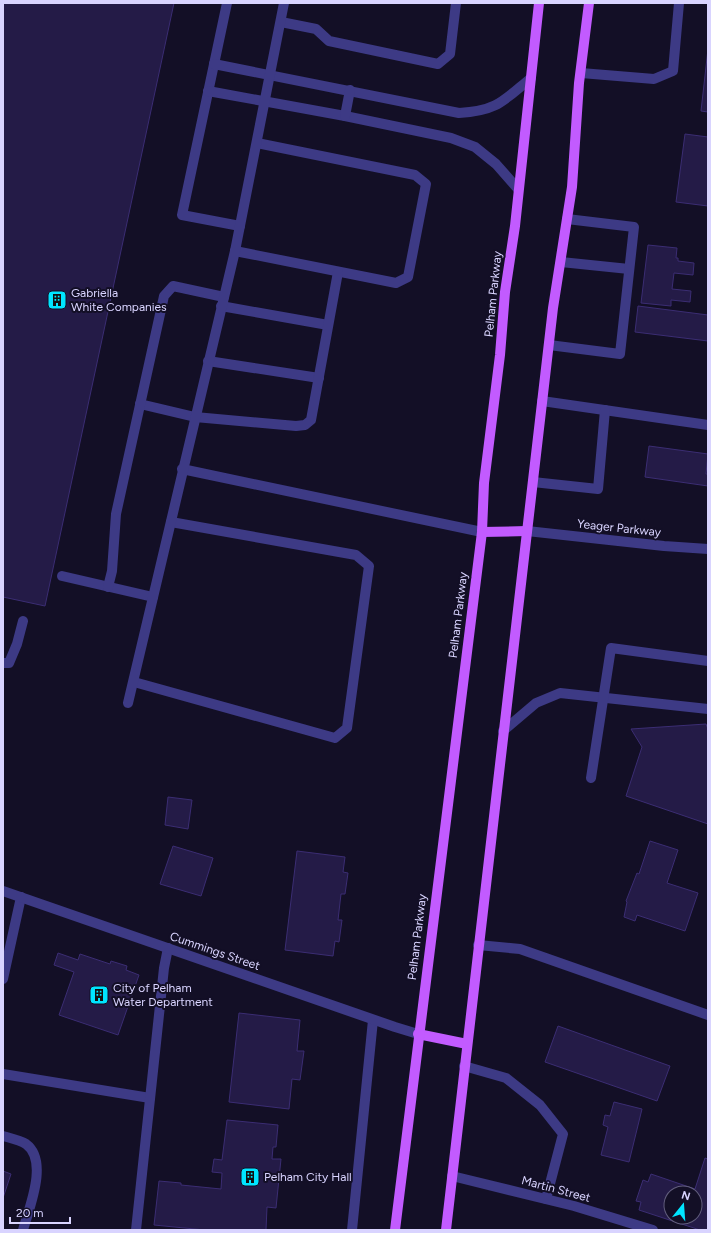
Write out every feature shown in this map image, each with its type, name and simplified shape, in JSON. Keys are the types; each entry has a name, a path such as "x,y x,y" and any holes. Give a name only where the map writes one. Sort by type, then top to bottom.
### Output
{"main road":[{"name":"Pelham Parkway","path":"395,1230 418,1034 482,532 484,483 539,3"},
{"path":"446,1230 542,401 572,187 581,73 589,3"},
{"path":"482,532 527,531"},
{"path":"418,1034 467,1044"}],"street":[{"path":"227,3 182,215 240,226"},
{"path":"128,703 182,469 235,251 284,3"},
{"path":"281,22 316,29 329,41 438,64 450,54 456,3"},
{"path":"581,73 654,78 673,71 679,3"},
{"path":"214,64 459,113 478,112 497,106 531,78"},
{"path":"345,116 350,90"},
{"path":"208,91 345,116 451,138 475,147 496,164 518,189"},
{"path":"235,251 396,283 408,277 426,184 415,175 257,143"},
{"path":"549,345 620,354 634,227 568,219"},
{"path":"561,262 629,269"},
{"path":"140,404 195,417 296,426 305,425 311,420 338,272"},
{"path":"108,587 112,571 116,514 164,296 173,286 222,302 328,325"},
{"path":"208,361 319,378"},
{"path":"542,401 708,425"},
{"path":"533,482 598,489 605,410"},
{"path":"182,469 482,532"},
{"path":"134,682 335,738 347,728 368,566 356,555 171,522"},
{"name":"Yeager Parkway","path":"527,531 664,546 708,549"},
{"path":"62,576 153,597"},
{"path":"3,663 9,663 17,644 23,621"},
{"path":"591,778 611,648 708,661"},
{"path":"503,731 536,703 560,693 708,710"},
{"name":"Cummings Street","path":"3,891 373,1020 418,1034"},
{"path":"3,979 21,897"},
{"path":"478,945 520,949 708,1015"},
{"path":"136,1230 168,948"},
{"path":"352,1230 373,1020"},
{"path":"464,1066 506,1078 540,1106 563,1134 546,1199"},
{"path":"3,1074 150,1098"},
{"path":"3,1136 25,1143 32,1150 37,1162 37,1178 24,1230"},
{"name":"Martin Street","path":"452,1176 574,1206 624,1226 653,1230"}],"building":[{"name":"Gabriella White Companies","path":"3,3 174,3 45,606 3,597"},
{"path":"708,49 708,112 701,111"},
{"path":"685,134 708,137 708,206 676,202"},
{"path":"648,245 677,248 676,258 678,258 678,261 694,263 693,275 674,273 672,289 691,291 690,302 671,300 671,306 641,303"},
{"path":"638,306 708,315 708,341 635,332"},
{"path":"649,446 708,454 706,474 708,474 708,486 645,477"},
{"path":"706,724 708,729 708,824 626,796 642,747 631,729"},
{"path":"168,797 192,800 188,829 165,825"},
{"path":"650,841 678,850 667,883 698,893 685,931 637,915 635,921 624,917 626,901 637,873 639,874"},
{"path":"173,846 213,858 201,896 160,884"},
{"path":"297,851 345,857 343,872 348,873 345,894 341,894 338,920 342,920 339,942 335,941 333,956 285,950"},
{"name":"City of Pelham Water Department","path":"58,953 78,960 80,954 110,964 111,961 127,966 126,970 139,975 118,1035 59,1015 74,972 54,965"},
{"path":"239,1013 300,1020 297,1051 304,1051 300,1080 292,1079 289,1109 229,1102"},
{"path":"558,1026 670,1066 657,1101 545,1062"},
{"path":"614,1102 642,1109 629,1162 601,1155 608,1127 603,1125 605,1115 610,1116"},
{"name":"Pelham City Hall","path":"227,1120 278,1125 276,1147 273,1147 272,1159 281,1159 276,1208 267,1207 266,1230 205,1230 154,1225 159,1181 221,1189 222,1173 212,1172 214,1159 222,1160"},
{"path":"705,1158 708,1159 708,1230 700,1230 685,1225 703,1225 703,1185 696,1185"},
{"path":"3,1171 11,1174 3,1198"},
{"path":"651,1174 683,1185 663,1185 663,1218 639,1210 641,1202 636,1201 643,1180 648,1182"}],"place":[{"name":"Gabriella White Companies","path":"57,300"},
{"name":"City of Pelham Water Department","path":"99,995"},
{"name":"Pelham City Hall","path":"250,1177"}]}
